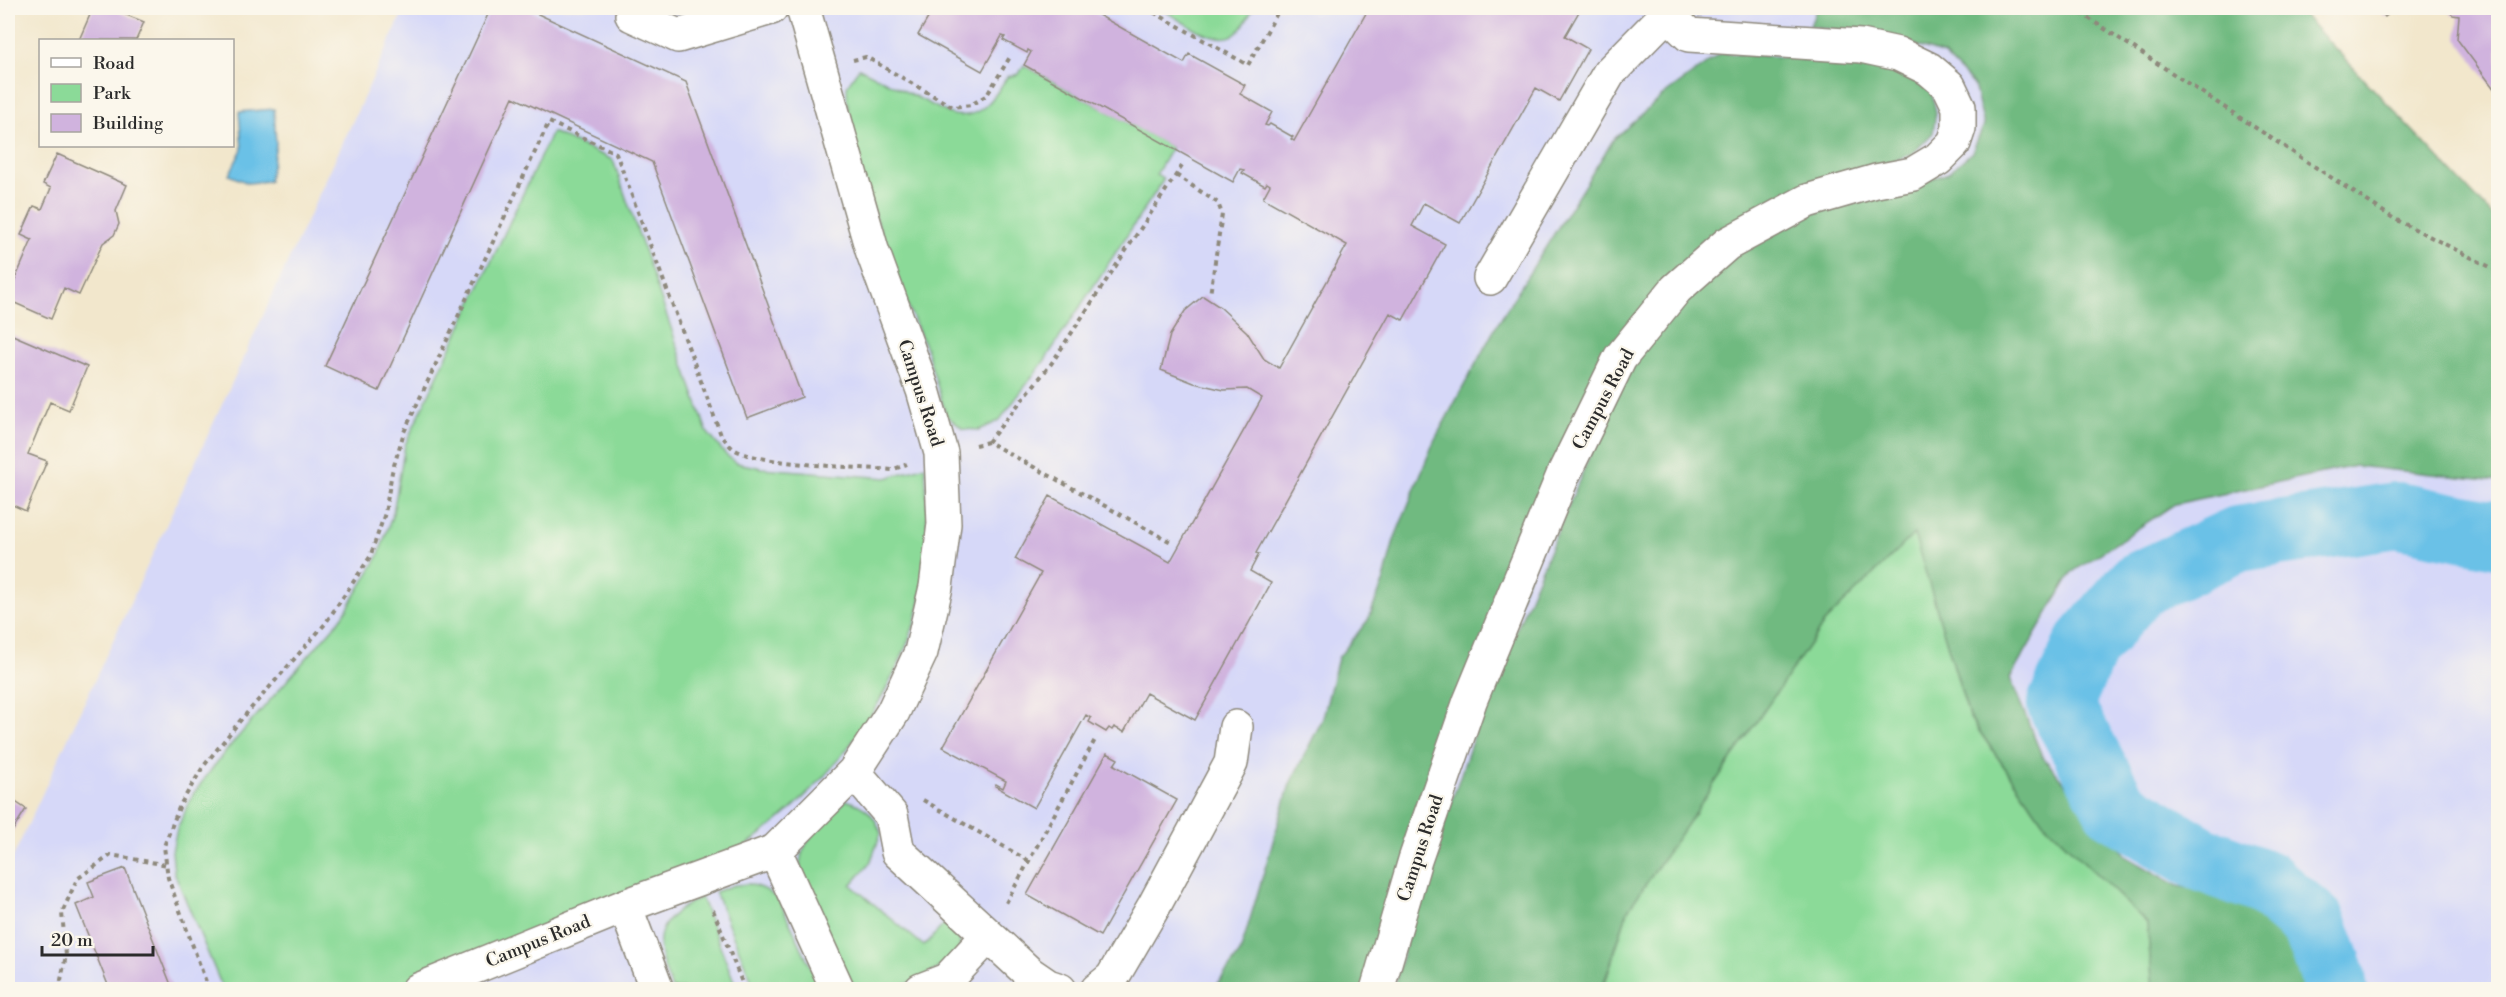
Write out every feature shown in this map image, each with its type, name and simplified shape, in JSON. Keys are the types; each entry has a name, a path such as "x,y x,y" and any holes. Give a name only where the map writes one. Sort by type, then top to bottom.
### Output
{"lane":[{"path":"632,15 678,36 771,8"},
{"name":"Campus Road","path":"435,986 626,906 776,851 854,772 894,712 921,652 936,587 944,524 940,453 923,390 872,250 803,8"},
{"name":"Campus Road","path":"1377,990 1415,860 1470,701 1564,472 1620,358 1676,289 1727,244 1807,201 1876,181 1912,174 1938,159 1954,143 1959,128 1959,107 1949,86 1929,69 1898,54 1861,46 1689,35 1668,11 1609,73 1490,278"},
{"path":"1096,990 1112,978 1154,906 1231,763 1236,727"},
{"path":"854,772 891,815 898,852 1029,973 1048,986 1060,990"},
{"path":"776,851 838,990"},
{"path":"626,906 657,990"},
{"path":"921,990 947,980 988,936"}],"path":[{"path":"1146,8 1248,65 1280,8"},
{"path":"2073,8 2393,218 2499,271"},
{"path":"820,69 866,57 953,107 971,105 987,95 1010,57"},
{"path":"209,990 168,878 164,846 180,805 203,767 239,722 325,624 370,557 386,513 392,472 404,432 549,122 616,153 721,435 734,449 773,460 892,470 940,453 988,442 1051,364 1184,163"},
{"path":"1176,175 1218,203 1222,214 1210,296"},
{"path":"988,442 1171,542"},
{"path":"988,936 1096,738"},
{"path":"915,795 1029,861"},
{"path":"58,990 66,955 62,913 77,879 111,855 167,865"},
{"path":"701,879 746,990"}],"shaded area":[{"path":"405,8 2297,8 2498,221 2498,989 8,990 8,868"}],"green space":[{"path":"1160,8 1253,8 1238,32 1230,37 1220,37 1199,31"},
{"path":"1817,8 2297,8 2498,221 2498,481 2355,466 2175,504 2071,573 2010,678 2042,756 2127,857 2178,886 2261,901 2298,933 2312,989 2153,989 2147,923 2043,822 1969,716 1914,534 1824,623 1628,910 1602,989 1393,990 1415,909 1483,709 1616,393 1649,337 1691,289 1747,247 1809,214 1882,197 1948,173 1972,152 1984,125 1974,85 1944,55 1902,41 1810,26"},
{"path":"1721,53 1899,64 1931,90 1936,112 1933,133 1912,154 1887,163 1821,179 1764,206 1629,323 1365,989 1213,990 1240,953 1290,784 1323,718 1338,658 1368,620 1384,580 1394,540 1434,441 1498,323 1613,140 1661,97"},
{"path":"1024,65 1172,147 1156,175 1164,179 1045,360 999,421 979,430 963,429 946,415 926,348 901,290 856,158 847,86 859,68 950,114 969,115 984,107 1007,77 1019,74"},
{"path":"552,132 613,160 707,432 726,455 737,463 762,468 887,478 925,466 927,526 923,586 914,625 901,659 885,691 846,751 797,804 741,849 382,990 223,989 174,872 172,851 177,829 193,794 224,753 343,616 378,557 393,513 405,445"},
{"path":"1914,533 1969,717 2043,822 2147,923 2153,989 1603,990 1628,910 1824,623"},
{"path":"846,800 859,805 868,812 881,833 870,863 851,885 924,946 949,919 959,933 960,946 957,957 931,973 910,982 886,988 856,989 832,946 806,889 800,863 806,845 818,828"},
{"path":"750,884 766,890 779,900 821,989 755,989 715,892 734,885"},
{"path":"701,897 737,989 672,989 661,958 661,935 665,925 673,916"}],"water":[{"path":"274,109 276,145 269,181 248,183 229,175 242,149 239,112"}],"building":[{"path":"93,8 109,8 144,22 136,39 79,39"},
{"path":"491,8 525,8 686,82 802,397 747,418 652,162 513,97 379,391 325,366"},
{"path":"934,8 1086,8 1184,63 1189,54 1245,85 1240,94 1272,112 1265,125 1270,124 1293,137 1291,139 1294,141 1369,8 1581,8 1565,36 1588,49 1559,101 1536,88 1460,223 1424,203 1412,226 1445,244 1403,320 1390,313 1256,553 1259,554 1250,571 1271,583 1195,720 1146,693 1124,732 1114,727 1112,730 1109,728 1106,732 1089,722 1091,718 1086,715 1034,808 995,786 996,784 1003,788 1006,781 943,747 1041,573 1015,559 1050,496 1170,562 1262,398 1247,389 1224,390 1194,383 1161,370 1170,335 1185,311 1203,296 1220,307 1247,332 1264,359 1279,368 1347,245 1263,198 1270,185 1267,183 1265,186 1242,173 1244,170 1240,169 1233,182 1024,65 1031,52 1028,50 1027,53 1003,40 1005,37 1002,36 982,71 918,35"},
{"path":"2378,8 2402,8 2397,11 2395,9 2385,17"},
{"path":"2445,8 2498,8 2498,94 2457,39 2459,16 2453,15"},
{"path":"57,154 127,185 116,211 119,224 114,235 103,243 79,295 64,288 51,319 8,300 8,296 32,240 21,235 34,206 42,209 51,188 43,184"},
{"path":"8,333 87,367 69,410 50,402 28,454 47,461 26,511 8,503"},
{"path":"1107,753 1118,759 1114,765 1177,800 1100,936 1027,895"},
{"path":"8,797 26,809 8,838"},
{"path":"125,868 173,990 110,990 76,905 94,897 88,882"}],"waterway":[{"path":"2335,990 2332,972 2314,924 2266,883 2200,858 2116,808 2060,704 2086,646 2138,585 2238,539 2396,515 2498,535"}]}
